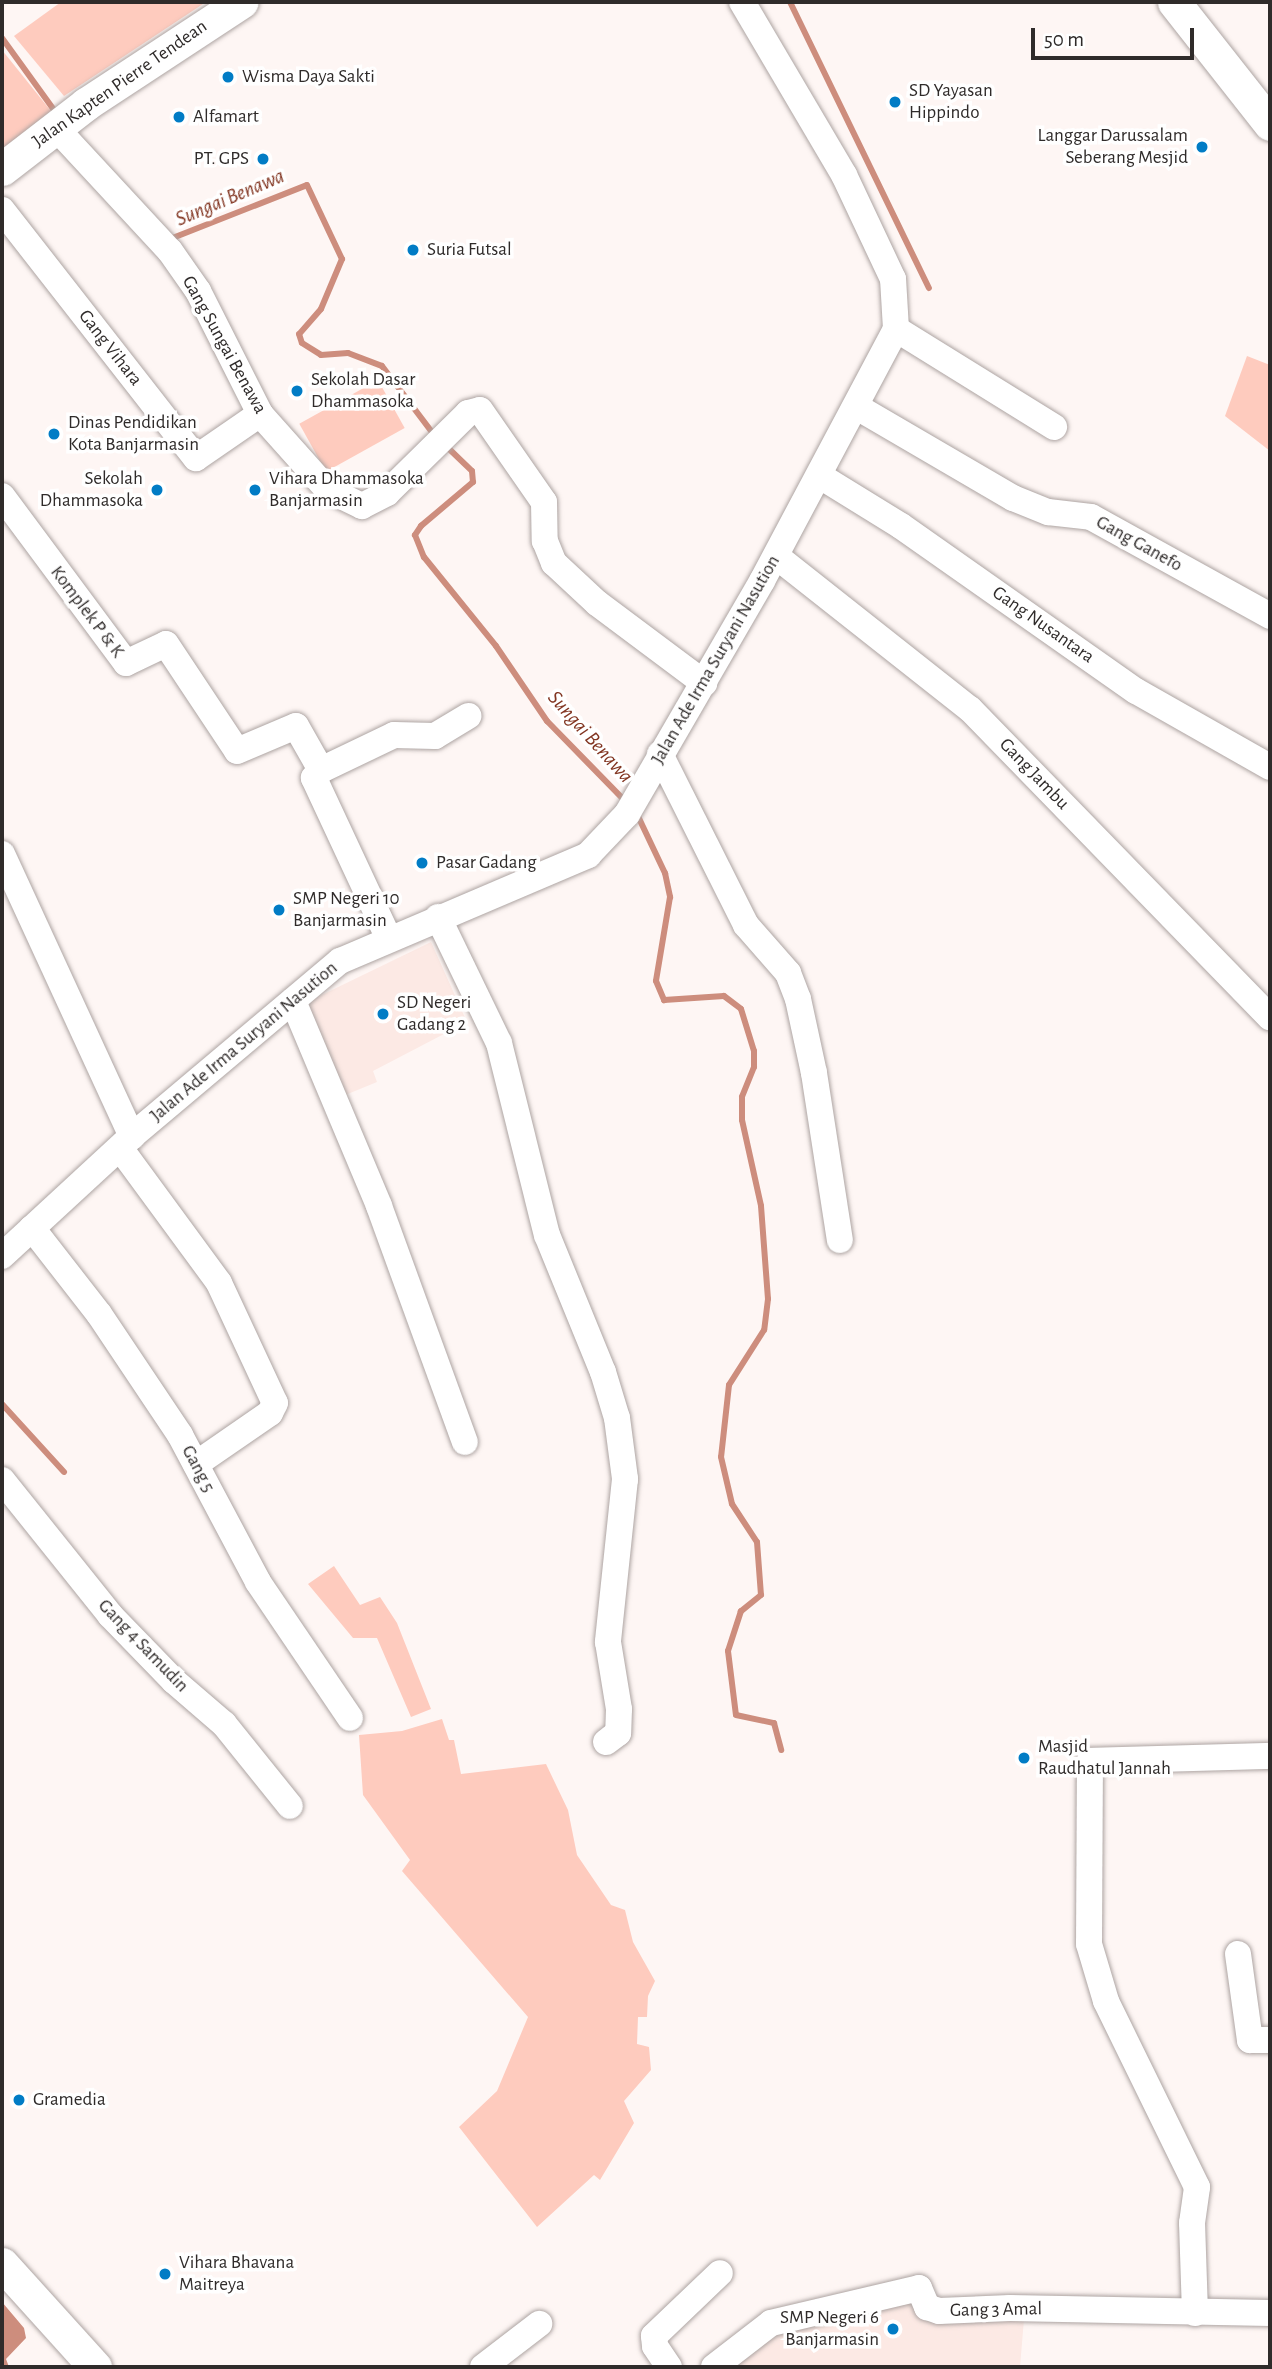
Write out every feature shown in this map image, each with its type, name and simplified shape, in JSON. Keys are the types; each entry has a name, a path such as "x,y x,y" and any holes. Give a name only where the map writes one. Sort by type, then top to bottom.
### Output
{"main road":[{"name":"Jalan Kapten Pierre Tendean","path":"2,169 62,122 241,2"},
{"path":"1174,2 1270,124"},
{"path":"2,2264 95,2367"}],"street":[{"name":"Jalan Ade Irma Suryani Nasution","path":"2,1256 126,1142 340,961 588,855 627,814 776,556 896,329 893,279 844,176 742,2"},
{"name":"Gang Sungai Benawa","path":"62,122 184,271 260,414 327,489 355,505 362,506 387,493 467,413 480,410 544,502 545,541 554,563 597,603 704,683"},
{"name":"Gang Vihara","path":"2,210 196,458 260,414"},
{"path":"896,329 1054,427"},
{"name":"Gang Ganefo","path":"857,407 1013,498 1048,512 1091,517 1270,616"},
{"name":"Gang Nusantara","path":"820,476 901,526 1136,691 1270,767"},
{"name":"Komplek P & K","path":"2,496 126,663 166,644 237,751 296,726 321,770"},
{"name":"Gang Jambu","path":"776,556 970,709 1270,1017"},
{"path":"389,939 314,778 321,770 394,735 435,736 467,716"},
{"path":"660,754 746,925 788,973 797,999 814,1073 840,1240"},
{"path":"2,854 126,1142 219,1283 275,1403 270,1413 196,1464"},
{"path":"438,918 499,1043 547,1235 603,1372 617,1418 625,1479 608,1642 618,1733 606,1741"},
{"path":"293,1001 379,1206 466,1442"},
{"name":"Gang 5","path":"32,1228 99,1314 196,1464 258,1582 350,1718"},
{"name":"Gang 4 Samudin","path":"2,1480 110,1615 174,1681 225,1724 290,1805"},
{"path":"1195,2313 1192,2223 1197,2187 1106,2001 1091,1953 1086,1842 1090,1761 1270,1756"},
{"path":"1238,1954 1250,2040 1270,2040"},
{"path":"669,2367 655,2346 654,2336 720,2273"},
{"name":"Gang 3 Amal","path":"714,2367 771,2323 919,2288 927,2307 939,2311 1010,2308 1270,2313"},
{"path":"483,2367 539,2324"}],"shaded area":[{"path":"61,2 206,2 64,96 14,36"},
{"path":"2,50 51,111 2,150"},
{"path":"1247,356 1270,365 1270,451 1225,416"},
{"path":"378,380 405,428 326,472 299,424"},
{"name":"SD Negeri Gadang 2","path":"431,942 467,1022 373,1071 377,1082 338,1098 299,1006"},
{"path":"334,1566 360,1605 380,1597 397,1623 431,1709 411,1717 377,1638 353,1638 308,1584"},
{"path":"442,1719 449,1740 454,1740 461,1774 546,1764 568,1810 577,1855 611,1905 625,1910 633,1942 655,1981 648,1996 647,2017 638,2017 637,2044 649,2047 651,2070 624,2101 634,2123 600,2180 594,2175 537,2227 459,2127 497,2091 528,2017 402,1871 410,1860 363,1795 359,1735 402,1731"},
{"name":"SMP Negeri 6 Banjarmasin","path":"914,2293 1024,2319 1020,2367 717,2367 758,2332"},
{"path":"2,2302 24,2328 26,2338 6,2359 9,2367 2,2367"}],"waterway":[{"path":"790,2 929,288"},
{"name":"Sungai Benawa","path":"2,38 56,113"},
{"name":"Sungai Benawa","path":"170,239 307,185 342,259 321,309 299,334 302,343 321,355 348,353 382,366 435,436"},
{"name":"Sungai Benawa","path":"445,445 472,471 473,482 421,526 415,535 424,557 496,646 547,721 626,802"},
{"name":"Sungai Benawa","path":"636,812 665,873 670,897 656,981 664,1000 724,996 741,1009 754,1051 754,1067 742,1097 742,1120 761,1206 768,1299 764,1330 729,1385 721,1457 732,1504 757,1542 761,1595 741,1611 728,1651 736,1715 774,1723 781,1750"},
{"path":"2,1404 64,1472"}],"place":[{"name":"Wisma Daya Sakti","path":"228,77"},
{"name":"SD Yayasan Hippindo","path":"895,102"},
{"name":"Alfamart","path":"179,117"},
{"name":"Langgar Darussalam Seberang Mesjid","path":"1202,147"},
{"name":"PT. GPS","path":"263,159"},
{"name":"Suria Futsal","path":"413,250"},
{"name":"Sekolah Dasar Dhammasoka","path":"297,391"},
{"name":"Dinas Pendidikan Kota Banjarmasin","path":"54,434"},
{"name":"Sekolah Dhammasoka","path":"157,490"},
{"name":"Vihara Dhammasoka Banjarmasin","path":"255,490"},
{"name":"Pasar Gadang","path":"422,863"},
{"name":"SMP Negeri 10 Banjarmasin","path":"279,910"},
{"name":"SD Negeri Gadang 2","path":"383,1014"},
{"name":"Masjid Raudhatul Jannah","path":"1024,1758"},
{"name":"Gramedia","path":"19,2100"},
{"name":"Vihara Bhavana Maitreya","path":"165,2274"},
{"name":"SMP Negeri 6 Banjarmasin","path":"893,2329"}]}
